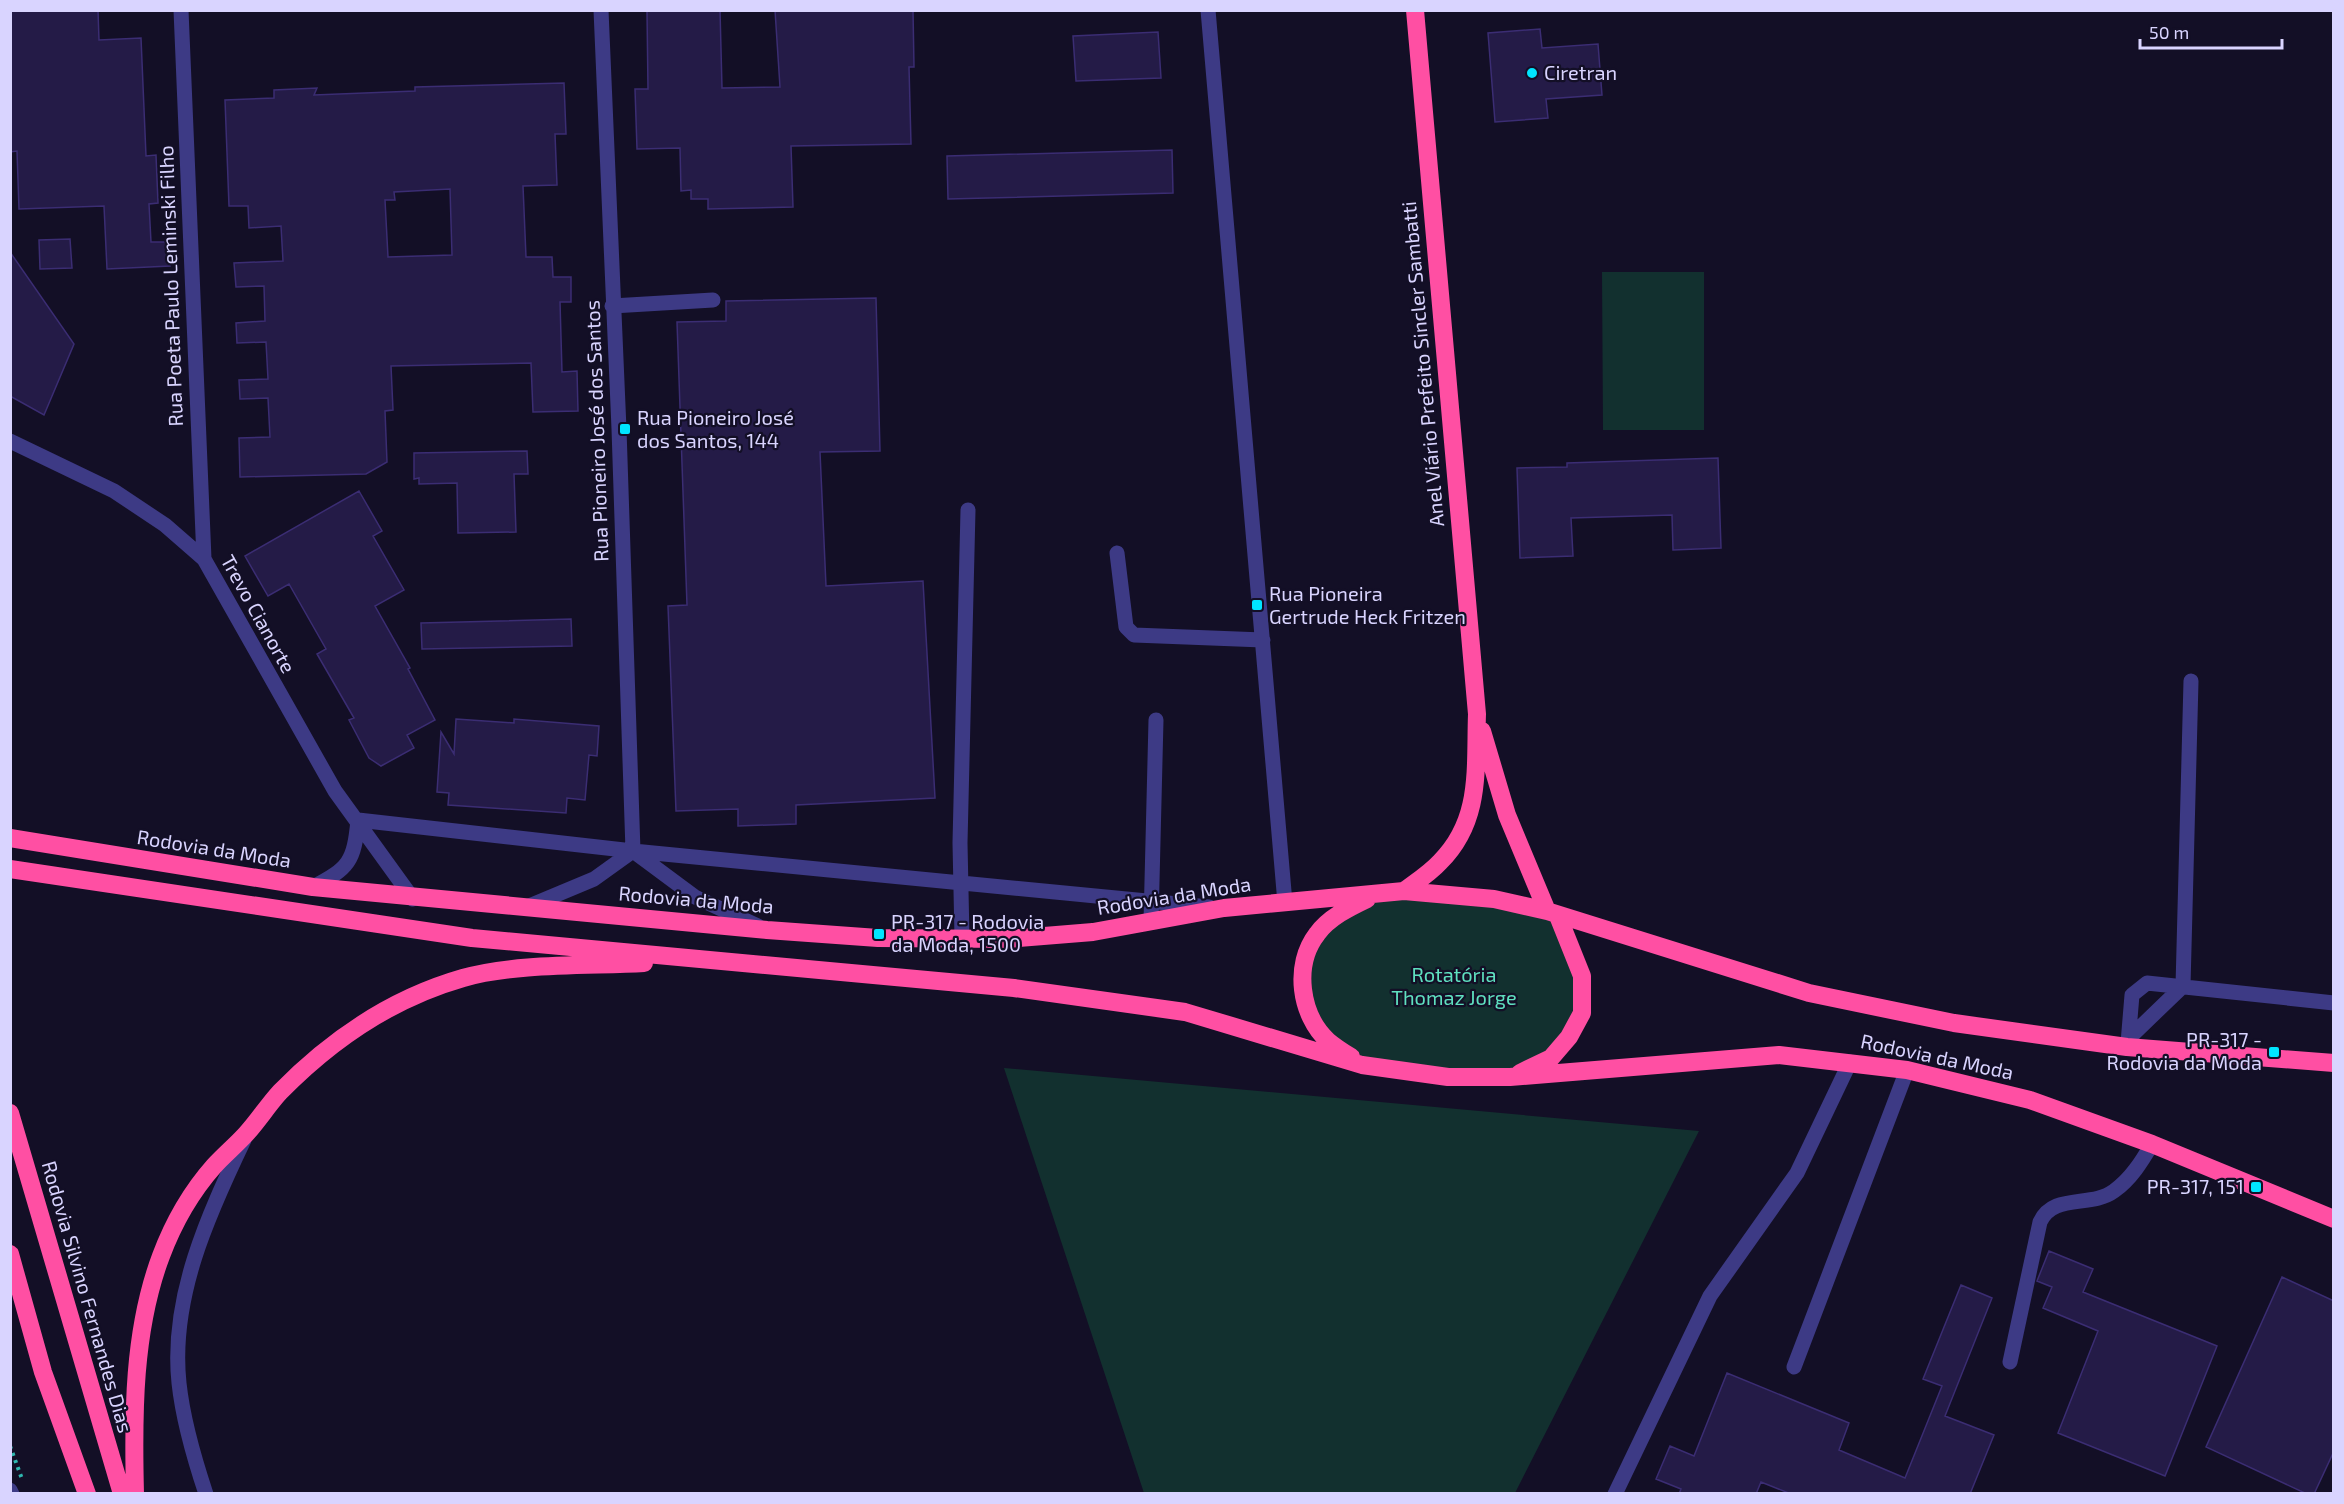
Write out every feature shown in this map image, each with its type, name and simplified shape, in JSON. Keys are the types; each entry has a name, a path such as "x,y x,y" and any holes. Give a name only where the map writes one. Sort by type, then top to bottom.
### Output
{"highway":[{"name":"Anel Viário Prefeito Sincler Sambatti","path":"1404,891 1440,863 1462,834 1474,801 1477,714 1415,10"},
{"name":"Anel Viário Prefeito Sincler Sambatti","path":"1477,714 1507,815 1582,976 1582,1013 1569,1037 1551,1058 1510,1077"},
{"name":"Rodovia da Moda","path":"10,838 312,887 413,899 878,938 1008,939 1093,932 1224,908 1379,894"},
{"path":"10,869 472,938 1014,988 1185,1012 1362,1065 1448,1077 1510,1077"},
{"path":"1362,1065 1327,1040 1309,1015 1302,988 1305,959 1317,933 1347,909 1379,894 1404,891 1494,899 1552,913"},
{"name":"Rodovia da Moda","path":"1552,913 1809,993 1954,1023 2334,1063"},
{"path":"135,1494 133,1439 137,1367 148,1303 161,1257 180,1213 213,1167 247,1134 279,1093 338,1040 394,1005 464,978 530,968 715,960"},
{"name":"Rodovia da Moda","path":"1510,1077 1779,1055 1907,1070 2030,1100 2152,1144 2334,1219"},
{"name":"Rodovia Silvino Fernandes Dias","path":"10,1113 122,1494"},
{"path":"10,1254 43,1372"},
{"path":"10,1295 43,1372 87,1494"}],"street":[{"name":"Rua Poeta Paulo Leminski Filho","path":"181,10 204,559"},
{"name":"Rua Pioneiro José dos Santos","path":"601,10 619,429 633,850"},
{"path":"1209,10 1286,903"},
{"path":"612,306 713,300"},
{"name":"Trevo Cianorte","path":"10,441 114,491 165,525 204,559 310,750 335,790 413,899"},
{"path":"962,938 960,883 968,510"},
{"path":"1117,554 1126,627 1134,635 1263,640"},
{"path":"2128,1043 2183,986 2192,681"},
{"path":"1150,922 1156,720"},
{"path":"312,887 338,874 350,862 356,850 358,820 633,850 1224,908"},
{"path":"527,907 594,879 633,850"},
{"path":"633,850 695,897 767,930"},
{"path":"2128,1043 2132,995 2147,983 2334,1003"},
{"path":"1615,1494 1710,1296 1797,1173 1850,1062"},
{"path":"1794,1367 1907,1070"},
{"path":"206,1494 193,1454 178,1381 180,1333 189,1270 214,1204 247,1134"},
{"path":"2010,1362 2040,1222 2045,1211 2054,1206 2100,1198 2114,1191 2139,1167 2152,1144"}],"path":[{"path":"10,1446 15,1489"}],"green space":[{"path":"1602,272 1704,272 1704,430 1603,430"},
{"name":"Rotatória Thomaz Jorge","path":"1379,894 1547,911 1582,976 1569,1037 1510,1077 1362,1065 1309,1015 1305,959 1317,933"},
{"path":"1004,1068 1699,1131 1515,1493 1144,1493"}],"building":[{"path":"10,10 98,10 99,40 141,38 146,156 156,155 158,203 149,204 151,242 169,242 170,266 107,269 104,206 19,209 17,151 10,152"},
{"path":"720,10 722,88 780,87 775,10 913,10 914,67 909,67 911,144 791,146 793,207 708,209 708,199 691,199 691,190 681,191 680,148 637,149 635,89 648,89 647,11"},
{"path":"1540,29 1542,48 1598,44 1602,95 1546,99 1548,118 1495,122 1488,33"},
{"path":"1158,32 1161,78 1076,81 1073,36"},
{"path":"564,83 566,134 555,134 557,185 523,186 526,257 552,257 553,277 571,277 571,302 560,302 562,372 577,371 578,411 533,412 531,363 391,366 393,410 385,411 387,462 366,474 240,477 239,438 270,437 268,398 240,399 239,380 268,379 266,342 237,343 236,323 265,321 264,286 236,287 234,263 283,261 281,226 249,228 248,206 229,206 225,100 274,98 274,90 317,88 314,95 415,91 415,87","holes":["450,189 452,255 388,257 385,200 395,200 394,192"]},
{"path":"1172,150 1173,193 948,199 947,156"},
{"path":"70,239 72,268 40,269 39,240"},
{"path":"10,252 74,344 44,415 10,396"},
{"path":"876,298 880,451 820,452 826,586 923,581 935,798 796,805 796,824 738,826 738,809 676,811 668,606 687,605 677,322 726,321 726,301"},
{"path":"527,451 528,474 514,474 516,532 458,533 457,483 419,484 419,478 414,479 414,453"},
{"path":"1718,458 1721,548 1673,550 1672,515 1571,518 1573,556 1520,558 1517,468 1567,467 1567,463"},
{"path":"359,491 382,531 373,536 404,590 375,606 410,668 408,669 435,720 407,735 414,748 381,766 369,758 349,720 354,718 317,654 326,649 289,584 268,596 245,556"},
{"path":"571,619 572,646 422,649 421,623"},
{"path":"456,719 514,723 514,719 599,726 597,756 589,755 585,800 567,798 566,813 448,805 449,793 437,792 441,732 454,754"},
{"path":"2049,1251 2093,1269 2083,1292 2217,1346 2165,1476 2058,1433 2098,1331 2043,1308 2052,1287 2037,1281"},
{"path":"2282,1277 2334,1301 2334,1451 2314,1494 2307,1494 2206,1447"},
{"path":"1961,1285 1992,1298 1945,1416 1994,1435 1970,1494 1791,1494 1761,1482 1756,1494 1679,1494 1681,1489 1656,1479 1670,1446 1694,1456 1727,1373 1849,1423 1839,1450 1905,1478 1942,1386 1923,1379"}],"place":[{"name":"Ciretran","path":"1532,73"},
{"name":"Rua Pioneiro José dos Santos, 144","path":"625,429"},
{"name":"Rua Pioneira Gertrude Heck Fritzen","path":"1257,605"},
{"name":"PR-317 - Rodovia da Moda, 1500","path":"879,934"},
{"name":"PR-317 - Rodovia da Moda","path":"2274,1052"},
{"name":"PR-317, 151","path":"2256,1187"}]}
